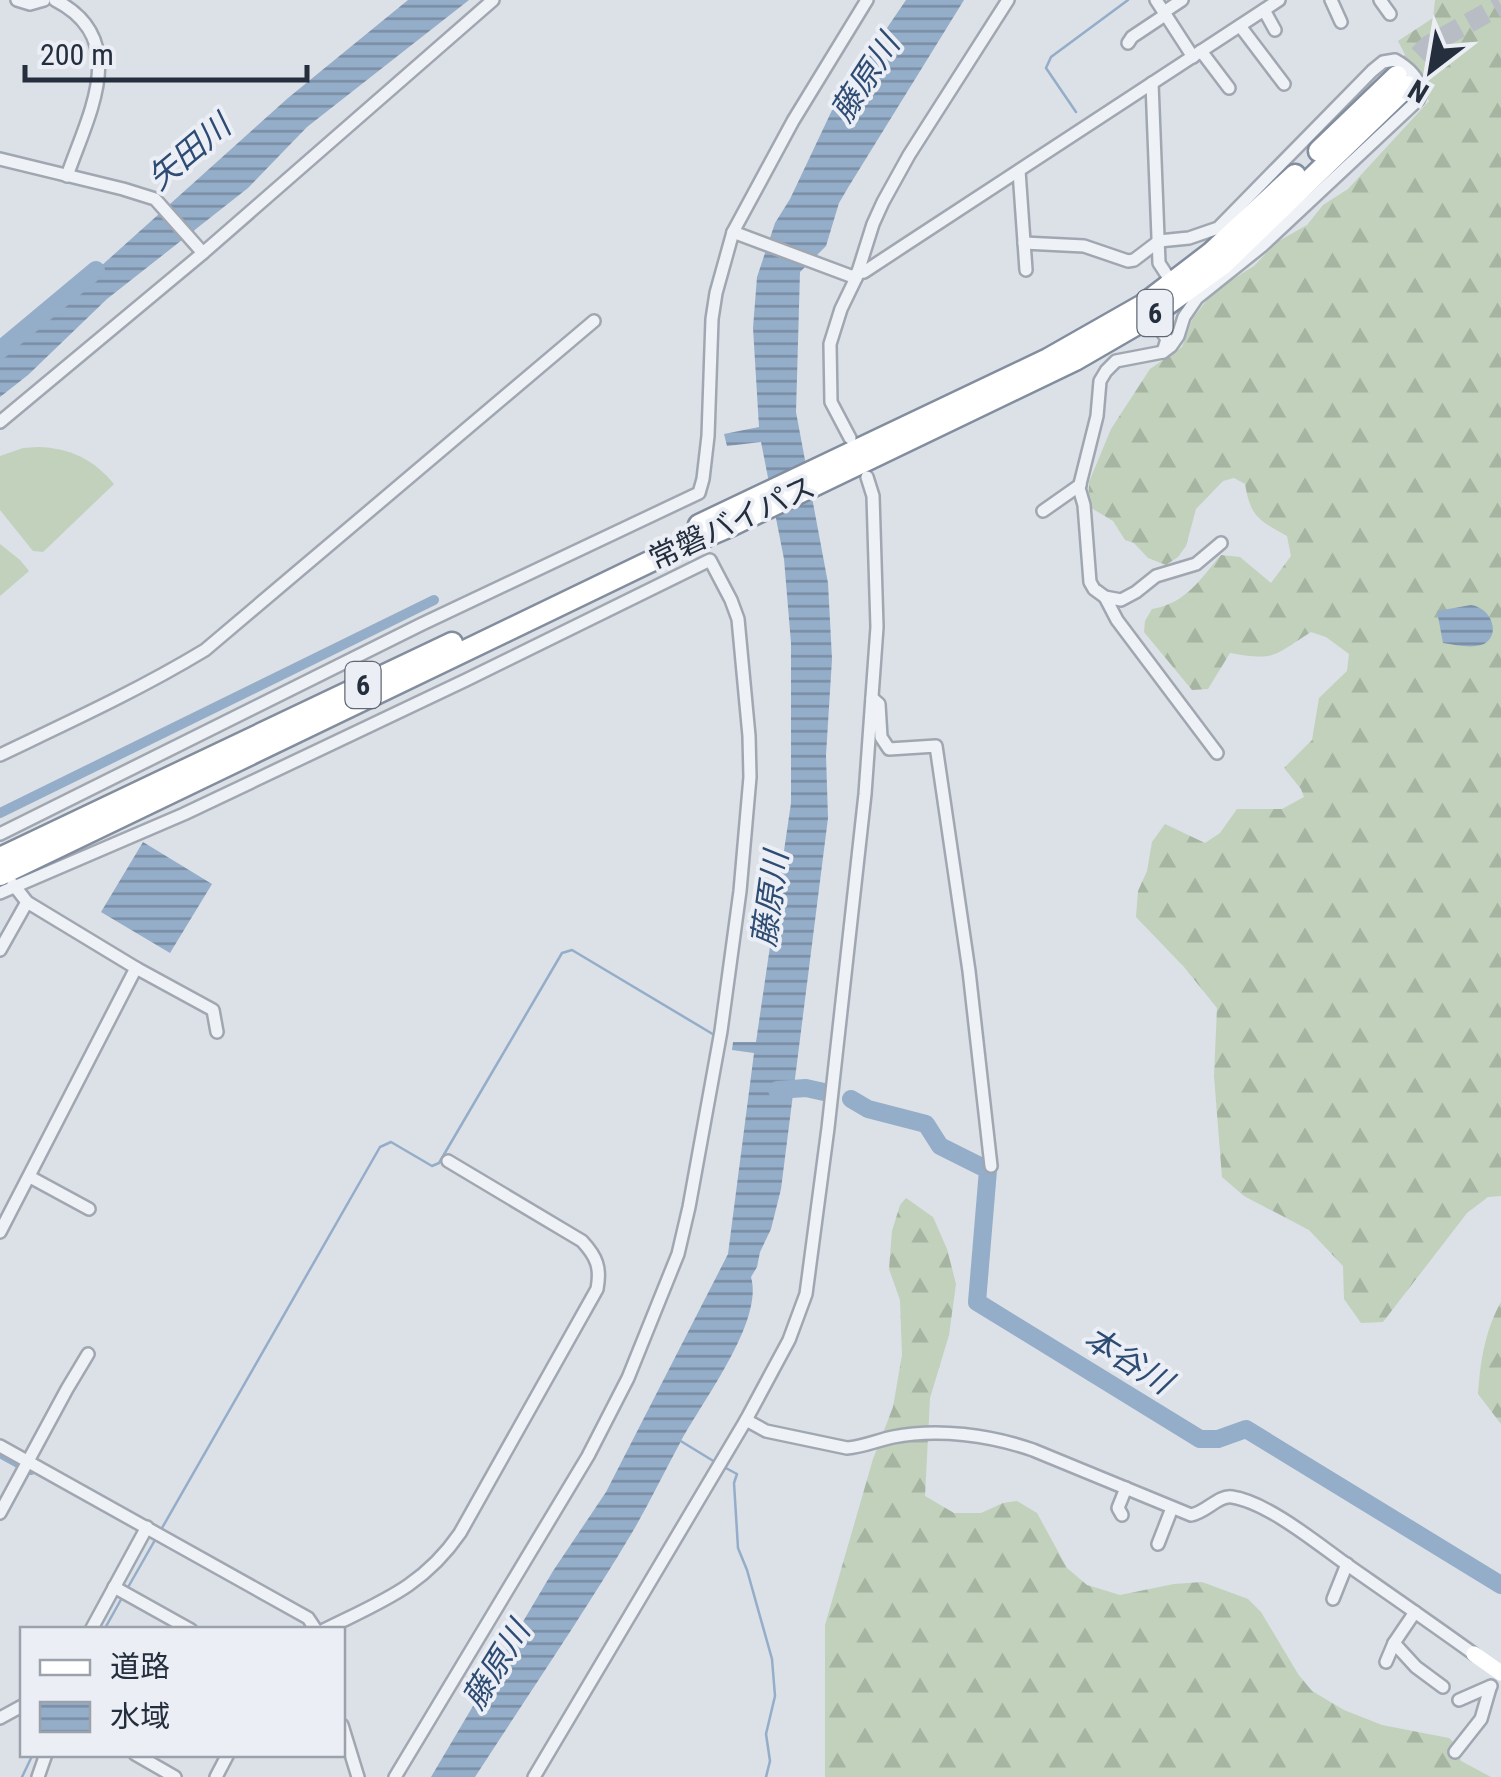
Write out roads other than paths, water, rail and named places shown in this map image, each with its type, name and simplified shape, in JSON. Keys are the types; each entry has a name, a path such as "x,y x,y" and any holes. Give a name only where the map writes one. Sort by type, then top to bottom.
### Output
{"highway":[{"name":"常磐バイパス","path":"4,877 727,519 1076,360 1164,301 1211,253 1402,81"},
{"name":"常磐バイパス","path":"854,459 1144,305 1164,301"}],"street":[{"path":"17,0 30,4 44,0"},
{"path":"55,0 86,24 95,36 100,59 99,79 67,176"},
{"path":"0,422 493,0"},
{"path":"0,834 422,624 699,493 708,436 712,319 733,232 793,122 867,0"},
{"path":"534,1777 746,1420 788,1340 806,1294 863,813 877,627 873,496 831,402 829,357 834,328 857,276 873,224 892,186 1008,0"},
{"path":"1156,0 1197,54 1230,88"},
{"path":"1128,43 1182,0"},
{"path":"1331,0 1342,22"},
{"path":"1380,0 1390,14"},
{"path":"733,232 857,276 1268,4 1275,30"},
{"path":"1240,26 1284,84"},
{"path":"1024,243 1084,246 1128,261 1158,241 1190,238 1218,228 1383,62 1396,60 1420,82 1422,94 1418,100 1262,246 1197,298 1171,346 1163,352 1116,361 1102,376 1098,416 1080,484 1090,582 1094,589 1105,597 1128,598 1156,576 1196,564 1220,543"},
{"path":"1152,83 1159,263 1167,339 1163,352"},
{"path":"0,159 155,199 201,251"},
{"path":"1018,171 1026,270"},
{"path":"1164,301 1172,322 1180,328"},
{"path":"0,754 135,689 205,650 594,322"},
{"path":"1043,511 1080,484"},
{"path":"216,1032 213,1010 27,902 4,877 254,781 710,560 731,600 740,634 749,736 748,793 740,891 721,1031 678,1254 628,1378 588,1456 395,1777"},
{"path":"1105,597 1117,620 1217,753"},
{"path":"872,698 880,704 881,737 889,748 936,746 969,971 991,1166"},
{"path":"0,950 27,902"},
{"path":"0,1232 136,968"},
{"path":"330,1627 409,1586 446,1553 598,1289 600,1272 595,1256 582,1241 448,1162"},
{"path":"30,1177 89,1209"},
{"path":"0,1513 88,1354"},
{"path":"746,1420 766,1430 847,1448 895,1436 945,1432 1034,1450 1191,1515 1232,1497 1261,1508 1308,1536 1500,1673 1490,1688 1481,1718 1455,1752"},
{"path":"0,1446 308,1618 314,1627"},
{"path":"1122,1515 1118,1508 1126,1488"},
{"path":"1158,1544 1172,1508"},
{"path":"93,1627 147,1527"},
{"path":"1299,1549 1308,1536"},
{"path":"1333,1599 1347,1564"},
{"path":"114,1587 186,1627"},
{"path":"1386,1662 1415,1612"},
{"path":"1394,1643 1416,1667 1443,1686"},
{"path":"1459,1700 1490,1688"},
{"path":"345,1734 358,1777"},
{"path":"140,1757 175,1777"}],"water":[{"path":"408,0 469,0 307,127 248,188 107,299 0,397 0,348 61,302 288,98"},
{"name":"藤原川","path":"906,0 964,0 839,203 826,246 800,272 796,412 828,583 832,659 826,755 828,818 781,1189 771,1229 751,1277 753,1295 748,1316 728,1362 633,1531 475,1777 431,1777 553,1571 606,1492 728,1254 754,1053 732,1050 733,1042 756,1042 791,803 791,643 784,559 761,442 727,446 724,434 759,427 753,328 757,277 775,223 834,106"},
{"path":"1471,605 1489,616 1493,628 1489,640 1474,646 1443,643 1437,611"},
{"path":"143,842 212,884 170,953 101,912"}],"waterway":[{"path":"1076,112 1046,68 1051,57 1128,0"},
{"name":"矢田川","path":"0,350 96,270"},
{"path":"0,813 434,600"},
{"path":"162,1528 380,1147 391,1142 432,1166 439,1163 562,953 572,950 716,1036"},
{"name":"本谷川","path":"777,1090 806,1088 824,1092"},
{"name":"本谷川","path":"851,1099 868,1109 926,1124 940,1146 988,1170 977,1302 1200,1439 1218,1439 1246,1429 1501,1585"},
{"path":"679,1440 715,1462"},
{"path":"0,1453 31,1470"},
{"path":"722,1466 737,1474 734,1483 738,1548 772,1659 775,1696 766,1734 770,1761 766,1777"},
{"path":"127,1589 155,1540"},
{"path":"106,1627 123,1596"},
{"path":"22,1777 32,1757"}],"tunnel":[{"path":"1397,76 1429,45 1501,5"}]}
